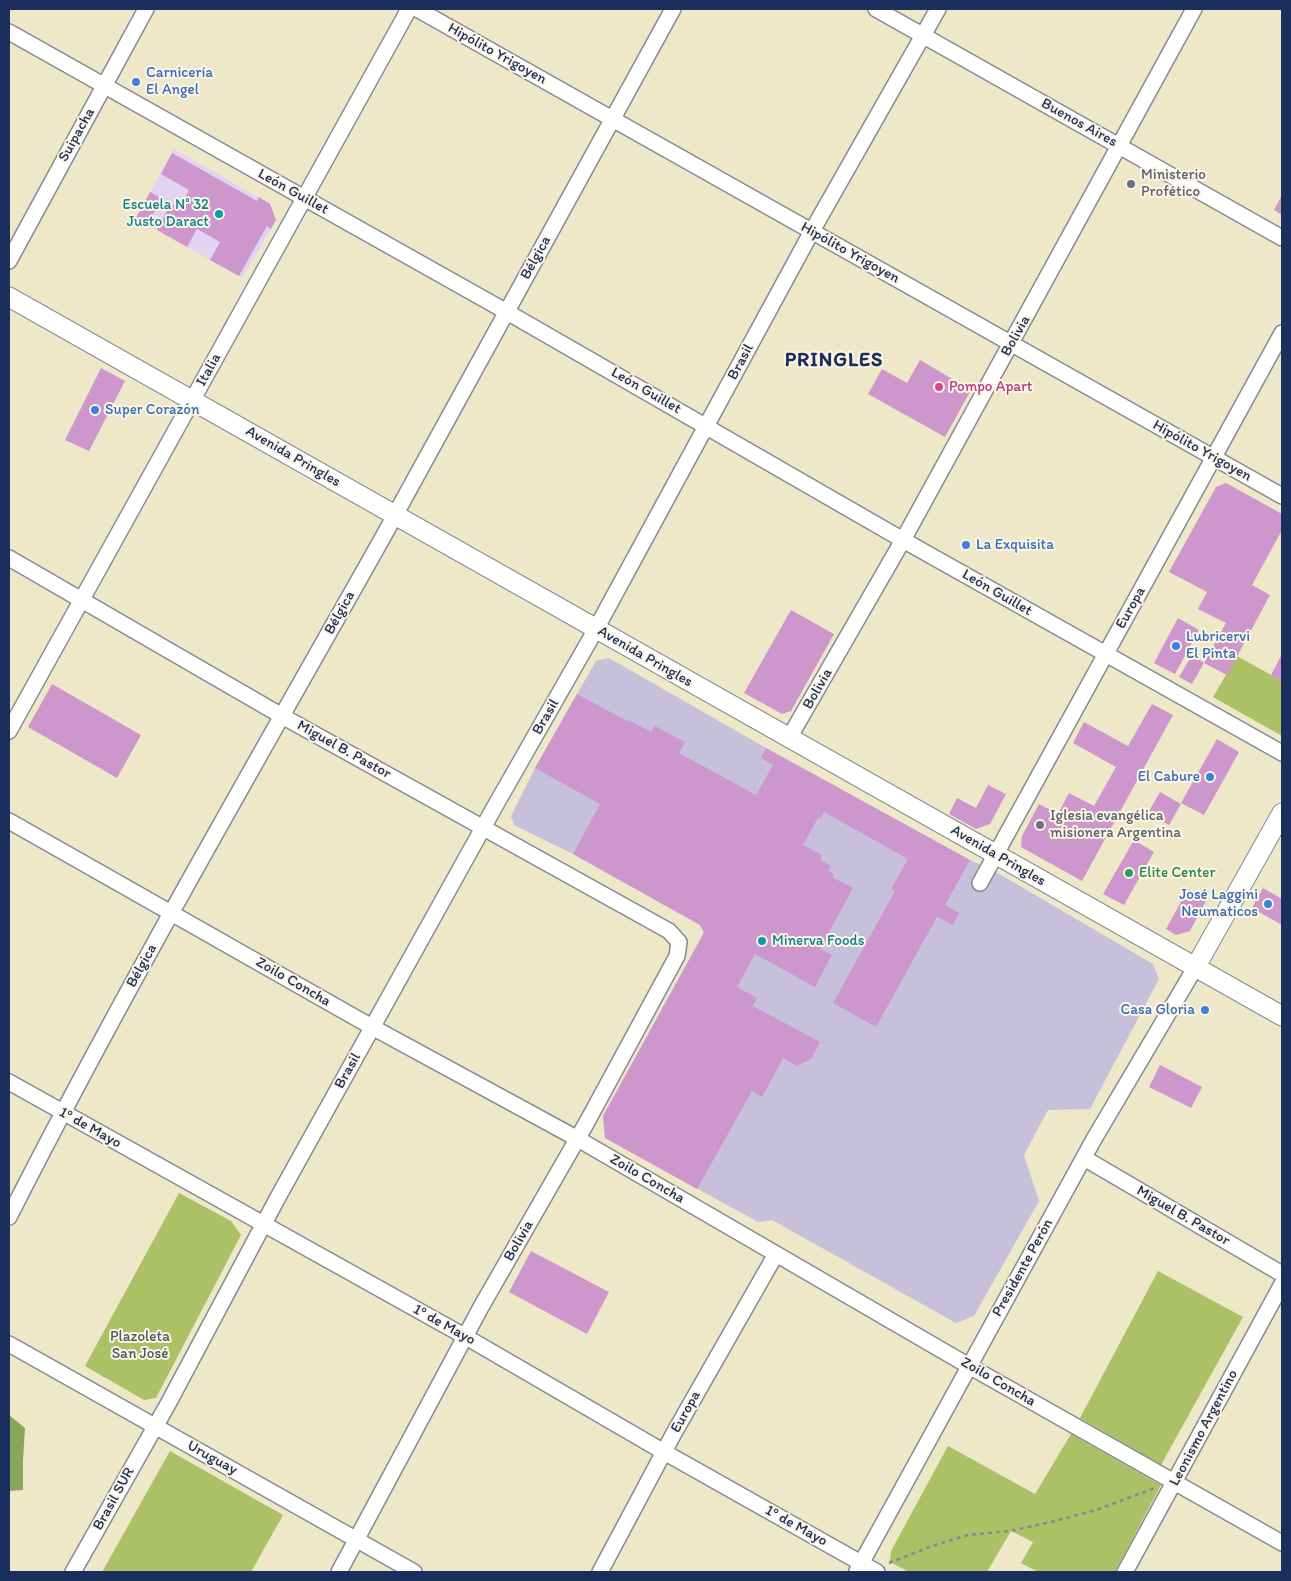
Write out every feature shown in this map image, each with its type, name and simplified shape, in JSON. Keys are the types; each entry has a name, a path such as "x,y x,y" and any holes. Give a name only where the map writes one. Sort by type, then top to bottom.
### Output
{"main road":[{"name":"Avenida Pringles","path":"9,297 1282,1016"},
{"path":"1195,968 1282,813"}],"street":[{"name":"Suipacha","path":"9,261 146,9"},
{"name":"Italia","path":"9,731 409,9"},
{"name":"Hipólito Yrigoyen","path":"417,9 1282,496"},
{"name":"Bélgica","path":"9,1217 62,1112 170,913 395,515 673,9"},
{"name":"Buenos Aires","path":"876,9 1282,238"},
{"name":"Brasil","path":"155,1426 263,1224 596,629 812,231 938,9"},
{"name":"Bolivia","path":"789,738 903,540 1194,9"},
{"name":"León Guillet","path":"9,32 507,312 903,540 1282,753"},
{"name":"Europa","path":"980,883 1282,333"},
{"name":"Miguel B. Pastor","path":"9,558 282,716 669,931 680,942"},
{"name":"Zoilo Concha","path":"9,821 372,1027 578,1139 969,1366 1282,1543"},
{"name":"Bolivia","path":"339,1572 481,1307 578,1139 677,956 680,942"},
{"name":"Presidente Perón","path":"859,1568 1084,1158 1195,968"},
{"name":"1º de Mayo","path":"9,1082 466,1336 859,1568 876,1572"},
{"name":"Miguel B. Pastor","path":"1084,1158 1282,1274"},
{"name":"Europa","path":"600,1572 664,1452 776,1254"},
{"name":"Leonismo Argentino","path":"1125,1572 1282,1284"},
{"name":"Uruguay","path":"9,1344 414,1572"},
{"name":"Brasil SUR","path":"73,1572 155,1426"}],"path":[{"path":"876,1572 890,1562 932,1546 968,1536 1051,1522 1096,1510 1175,1482"}],"shaded area":[{"name":"Escuela N° 32 Justo Daract","path":"174,149 270,204 276,220 242,278 136,218"},
{"path":"609,658 766,748 970,860 1001,875 1153,964 1159,979 1090,1109 1048,1110 1024,1155 1039,1201 974,1316 956,1323 772,1220 758,1222 605,1138 603,1116 704,932 700,925 573,854 514,825 511,816 535,768 577,694 596,661"}],"green space":[{"path":"1237,656 1282,681 1282,736 1213,697"},
{"name":"Plazoleta San José","path":"179,1193 231,1221 241,1235 156,1398 144,1400 85,1366"},
{"path":"1158,1271 1243,1317 1161,1465 1080,1418"},
{"path":"9,1415 25,1428 23,1490 9,1491"},
{"path":"1071,1434 1161,1485 1115,1572 1038,1572 1021,1563 1033,1542 1011,1531 987,1572 909,1572 890,1562 891,1551 948,1446 1035,1494"},
{"path":"170,1451 283,1515 251,1572 102,1572"}],"building":[{"name":"Escuela N° 32 Justo Daract","path":"172,153 257,201 259,197 270,204 276,220 271,229 267,226 239,276 210,260 220,242 197,229 187,247 157,230 167,211 158,206 147,224 136,218 150,192 179,208 189,190 161,174"},
{"path":"1282,195 1282,215 1274,210"},
{"path":"920,360 971,390 945,437 868,394 882,369 907,383"},
{"name":"Super Corazón","path":"101,368 125,381 89,451 65,440"},
{"path":"1226,483 1282,514 1282,530 1252,585 1270,595 1227,675 1204,663 1226,623 1198,609 1207,592 1169,572 1216,487"},
{"path":"791,610 834,634 791,711 782,714 744,693"},
{"name":"Lubricervi El Pinta","path":"1178,618 1199,630 1175,674 1154,663"},
{"path":"1282,654 1282,681 1271,675"},
{"path":"1192,655 1204,663 1192,684 1179,677"},
{"path":"52,684 141,735 117,778 28,727"},
{"name":"Minerva Foods","path":"577,694 651,732 655,726 685,742 679,753 756,795 773,765 761,758 766,748 970,860 945,905 959,913 953,925 937,917 876,1027 833,1003 895,891 891,889 908,859 824,812 821,818 818,818 803,845 822,855 820,860 831,866 828,871 834,874 832,877 853,888 820,949 832,955 815,987 755,954 737,987 757,998 753,1006 820,1042 811,1059 797,1066 783,1058 762,1097 752,1091 697,1189 605,1138 603,1116 704,933 700,925 573,854 600,804 535,768"},
{"path":"1152,704 1173,715 1082,881 1021,847 1022,836 1039,804 1058,814 1069,793 1094,806 1116,767 1073,743 1084,722 1128,746"},
{"name":"El Cabure","path":"1217,739 1239,752 1204,815 1181,803"},
{"path":"988,785 1006,794 990,824 976,829 949,814 957,798 976,808"},
{"path":"1160,792 1181,804 1169,825 1148,813"},
{"name":"Elite Center","path":"1134,840 1154,852 1124,905 1103,894"},
{"name":"José Laggini Neumaticos","path":"1263,888 1282,899 1282,925 1252,908"},
{"path":"1188,889 1207,899 1190,931 1176,935 1166,929"},
{"path":"1160,1065 1202,1087 1191,1108 1149,1087"},
{"path":"531,1251 609,1292 587,1334 509,1292"}],"place":[{"name":"Carnicería El Angel","path":"136,82"},
{"name":"Ministerio Profético","path":"1131,184"},
{"name":"Escuela N° 32 Justo Daract","path":"219,214"},
{"name":"Pompo Apart","path":"939,387"},
{"name":"Super Corazón","path":"95,410"},
{"name":"La Exquisita","path":"966,545"},
{"name":"Lubricervi El Pinta","path":"1176,646"},
{"name":"El Cabure","path":"1210,777"},
{"name":"Iglesia evangélica misionera Argentina","path":"1040,825"},
{"name":"Elite Center","path":"1129,873"},
{"name":"José Laggini Neumaticos","path":"1268,904"},
{"name":"Minerva Foods","path":"762,941"},
{"name":"Casa Gloria","path":"1205,1010"}],"district":[{"name":"PRINGLES","path":"834,361"}]}
